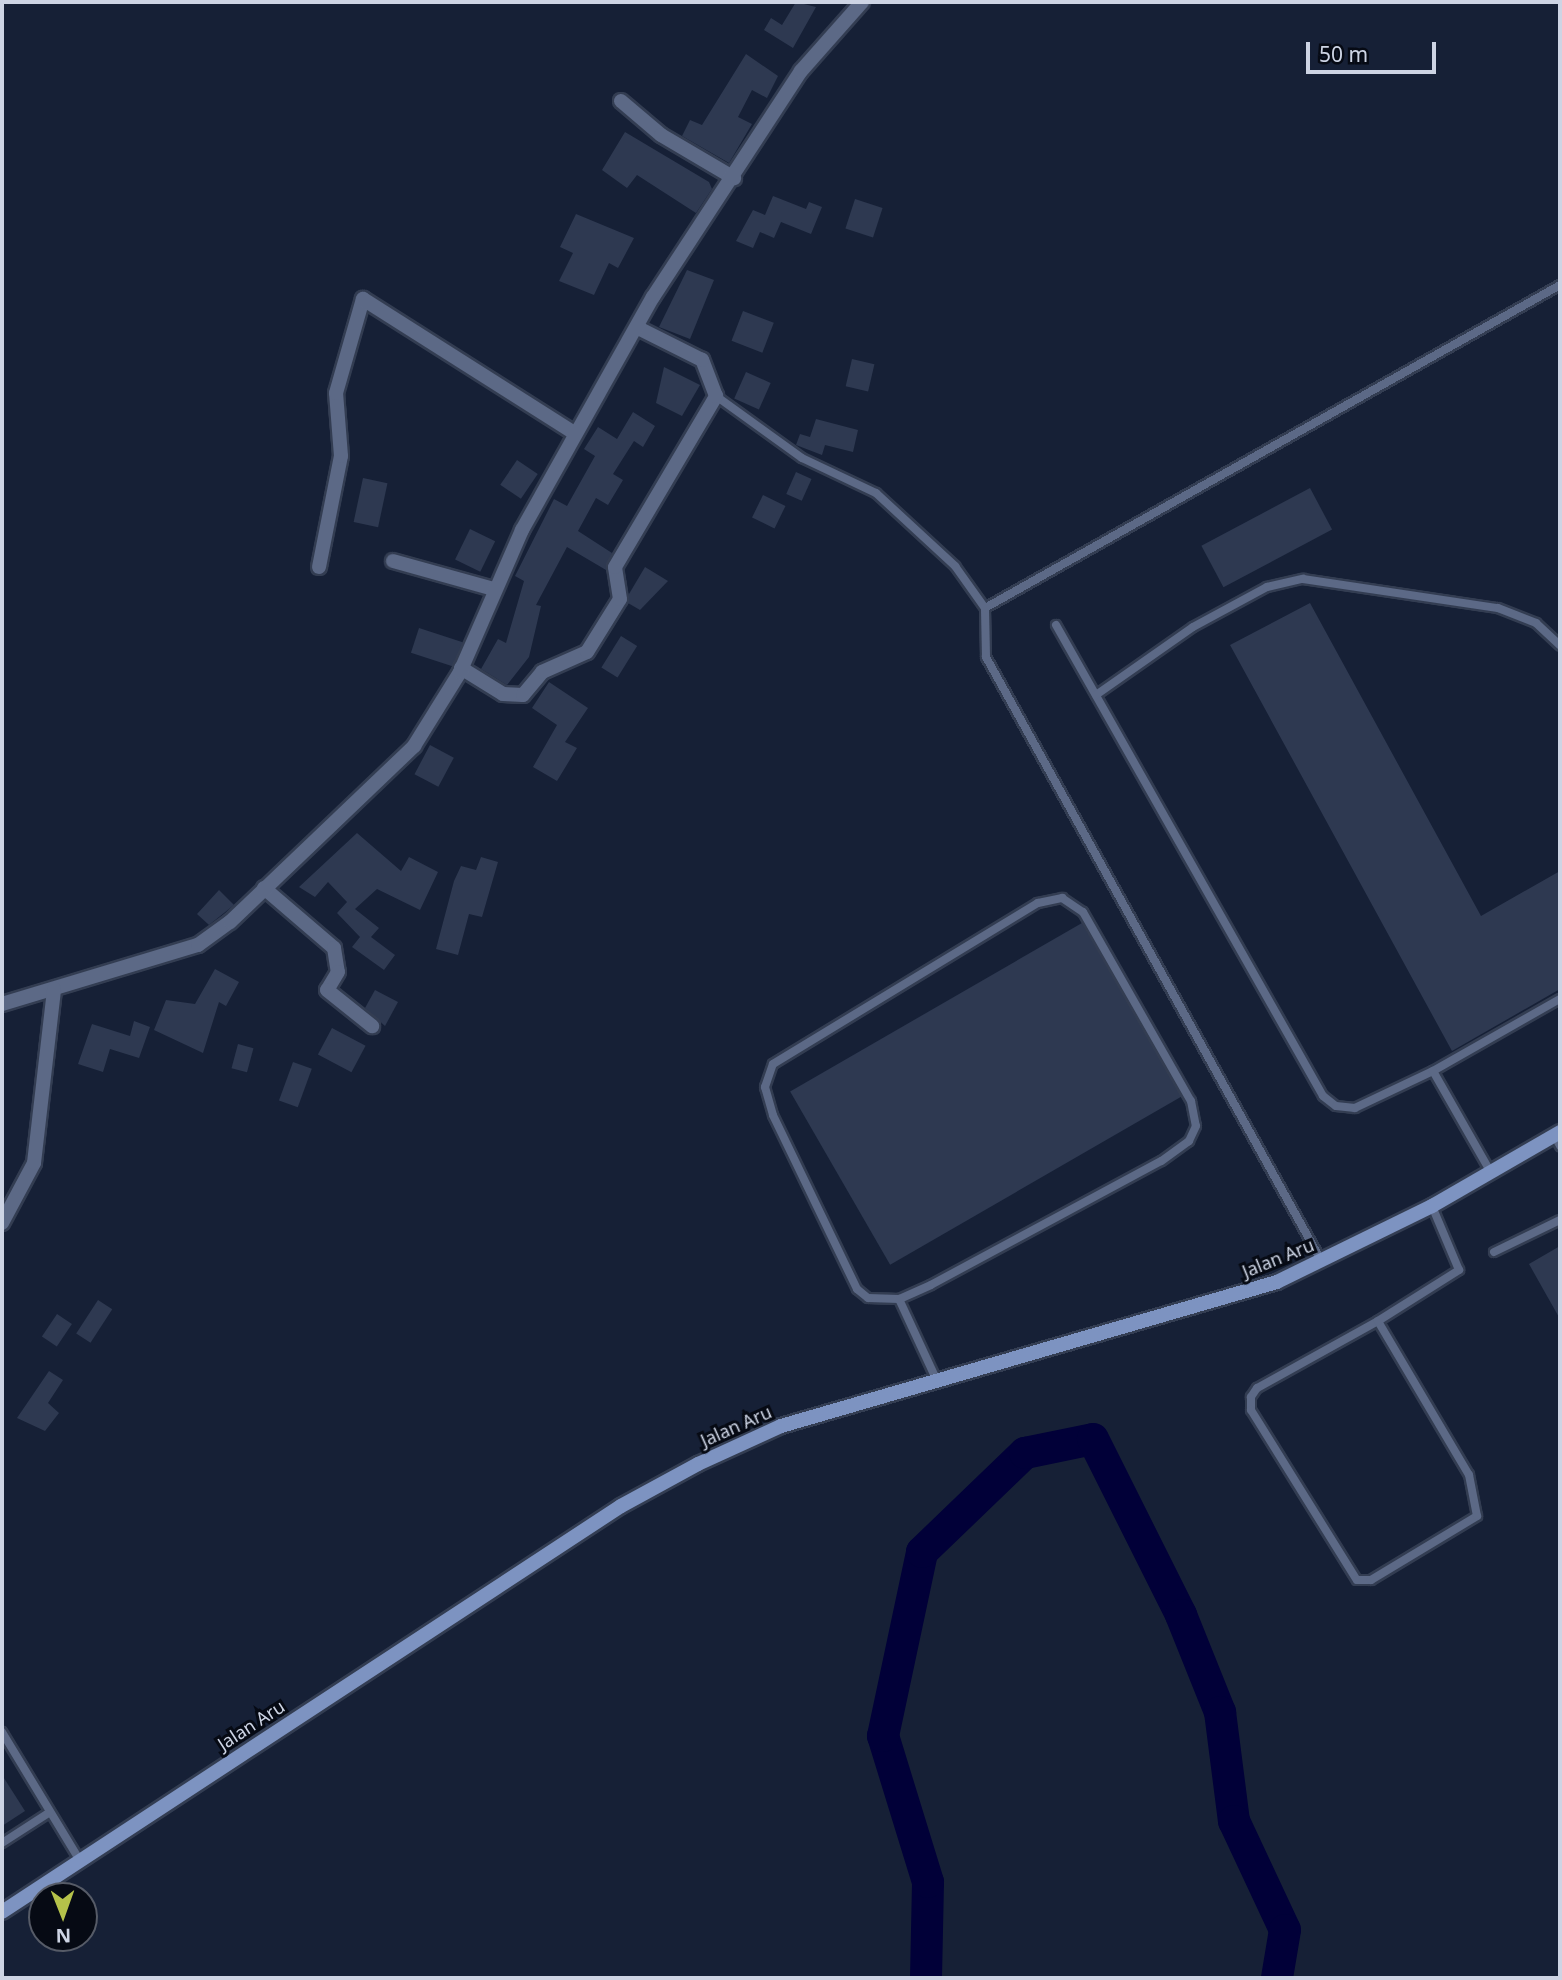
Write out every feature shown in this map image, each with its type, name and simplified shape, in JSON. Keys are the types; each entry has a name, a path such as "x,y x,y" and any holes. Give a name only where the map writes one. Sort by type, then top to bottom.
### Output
{"street":[{"path":"2,1004 198,945 264,888 415,746 461,668 493,589 574,433 801,71 862,2"},
{"path":"621,101 661,135 734,178"},
{"path":"319,567 341,456 337,393 363,299 574,433"},
{"path":"461,668 515,697 556,664 587,652 620,599 615,567 716,396 702,360 638,328"},
{"path":"393,561 493,589"},
{"path":"264,888 334,948 338,972 327,990 372,1026"},
{"path":"2,1223 34,1163 54,989"},
{"name":"Jalan Aru","path":"2,1912 621,1506 781,1426 1264,1286 1322,1262 1432,1206 1490,1171 1558,1138"}],"lane":[{"path":"985,608 1560,285"},
{"path":"716,396 802,458 876,493 955,566 985,608 986,657 1322,1262"},
{"path":"1096,695 1193,627 1267,587 1303,579 1498,608 1536,623 1560,645"},
{"path":"1056,625 1323,1096 1355,1108 1433,1072 1560,999"},
{"path":"1062,898 1083,912 1191,1101 1196,1126 1189,1141 1161,1161 899,1298 868,1298 857,1289 773,1115 765,1087 773,1063 1038,903 1062,898"},
{"path":"1433,1072 1490,1171"},
{"path":"1378,1321 1469,1475 1478,1503 1468,1525 1371,1580 1357,1580 1251,1410 1251,1397 1257,1388 1378,1321 1459,1270 1432,1206"},
{"path":"1494,1252 1560,1220"},
{"path":"899,1298 937,1381"},
{"path":"2,1732 79,1861"},
{"path":"2,1843 50,1812"}],"building":[{"path":"796,2 816,7 793,48 764,30 771,18 782,25"},
{"path":"746,54 778,76 767,98 752,90 738,117 752,124 729,163 682,136 690,120 702,125"},
{"path":"625,132 709,182 712,189 696,213 637,175 627,188 602,170"},
{"path":"773,196 806,209 809,202 822,207 811,234 781,222 774,238 760,232 753,248 736,241 753,210 765,215"},
{"path":"855,199 883,208 873,237 845,228"},
{"path":"576,214 634,238 618,268 609,263 594,295 559,281 573,253 560,247"},
{"path":"687,270 714,280 690,339 659,327"},
{"path":"743,311 774,323 762,353 732,341"},
{"path":"852,359 874,364 868,391 846,386"},
{"path":"664,367 700,385 682,416 656,403"},
{"path":"746,372 771,383 759,409 734,398"},
{"path":"633,412 655,426 643,447 634,441 613,474 623,480 608,505 596,498 578,531 612,553 606,570 567,547 536,605 541,606 529,657 507,685 481,669 498,639 506,643 524,581 515,576 554,499 567,506 595,456 584,449 598,427 617,439"},
{"path":"816,419 858,430 853,452 825,445 822,455 796,445 800,434 810,437"},
{"path":"517,460 538,474 521,499 500,485"},
{"path":"796,472 812,479 802,501 786,494"},
{"path":"363,478 387,483 378,527 354,522"},
{"path":"1310,488 1332,529 1223,587 1201,546"},
{"path":"763,495 785,506 775,528 752,517"},
{"path":"470,529 495,541 480,572 455,560"},
{"path":"645,567 668,581 640,610 628,603 629,594"},
{"path":"1310,603 1481,916 1560,871 1560,989 1452,1051 1230,645"},
{"path":"419,628 463,642 455,667 411,653"},
{"path":"621,636 637,646 618,677 601,667"},
{"path":"549,682 588,708 565,742 577,748 557,781 533,767 557,725 532,708"},
{"path":"430,745 454,758 438,787 415,774"},
{"path":"357,833 401,871 409,857 438,872 420,910 377,889 355,909 379,928 371,937 395,955 384,970 352,947 360,937 337,913 347,902 328,882 315,897 299,887"},
{"path":"481,857 498,862 482,917 469,914 458,955 436,949 454,881 461,866 476,870"},
{"path":"219,890 234,905 209,925 197,914"},
{"path":"1082,923 1182,1096 890,1265 790,1092"},
{"path":"215,969 239,982 226,1006 219,1002 203,1053 154,1030 166,1000 195,1004"},
{"path":"375,990 398,1002 385,1026 365,1008"},
{"path":"134,1021 150,1027 139,1058 110,1049 103,1072 78,1064 92,1024 130,1036"},
{"path":"332,1028 366,1046 351,1072 318,1054"},
{"path":"238,1044 253,1048 247,1072 232,1068"},
{"path":"293,1062 312,1069 298,1107 279,1101"},
{"path":"1560,1246 1560,1319 1529,1264"},
{"path":"98,1300 112,1309 90,1343 76,1334"},
{"path":"57,1314 72,1324 57,1346 42,1336"},
{"path":"49,1371 63,1380 48,1403 59,1413 45,1431 17,1418"},
{"path":"2,1775 25,1811 2,1826"}],"waterway":[{"path":"926,1978 928,1882 883,1736 922,1552 1025,1453 1093,1439 1181,1615 1220,1712 1234,1821 1285,1930 1277,1978"}]}
